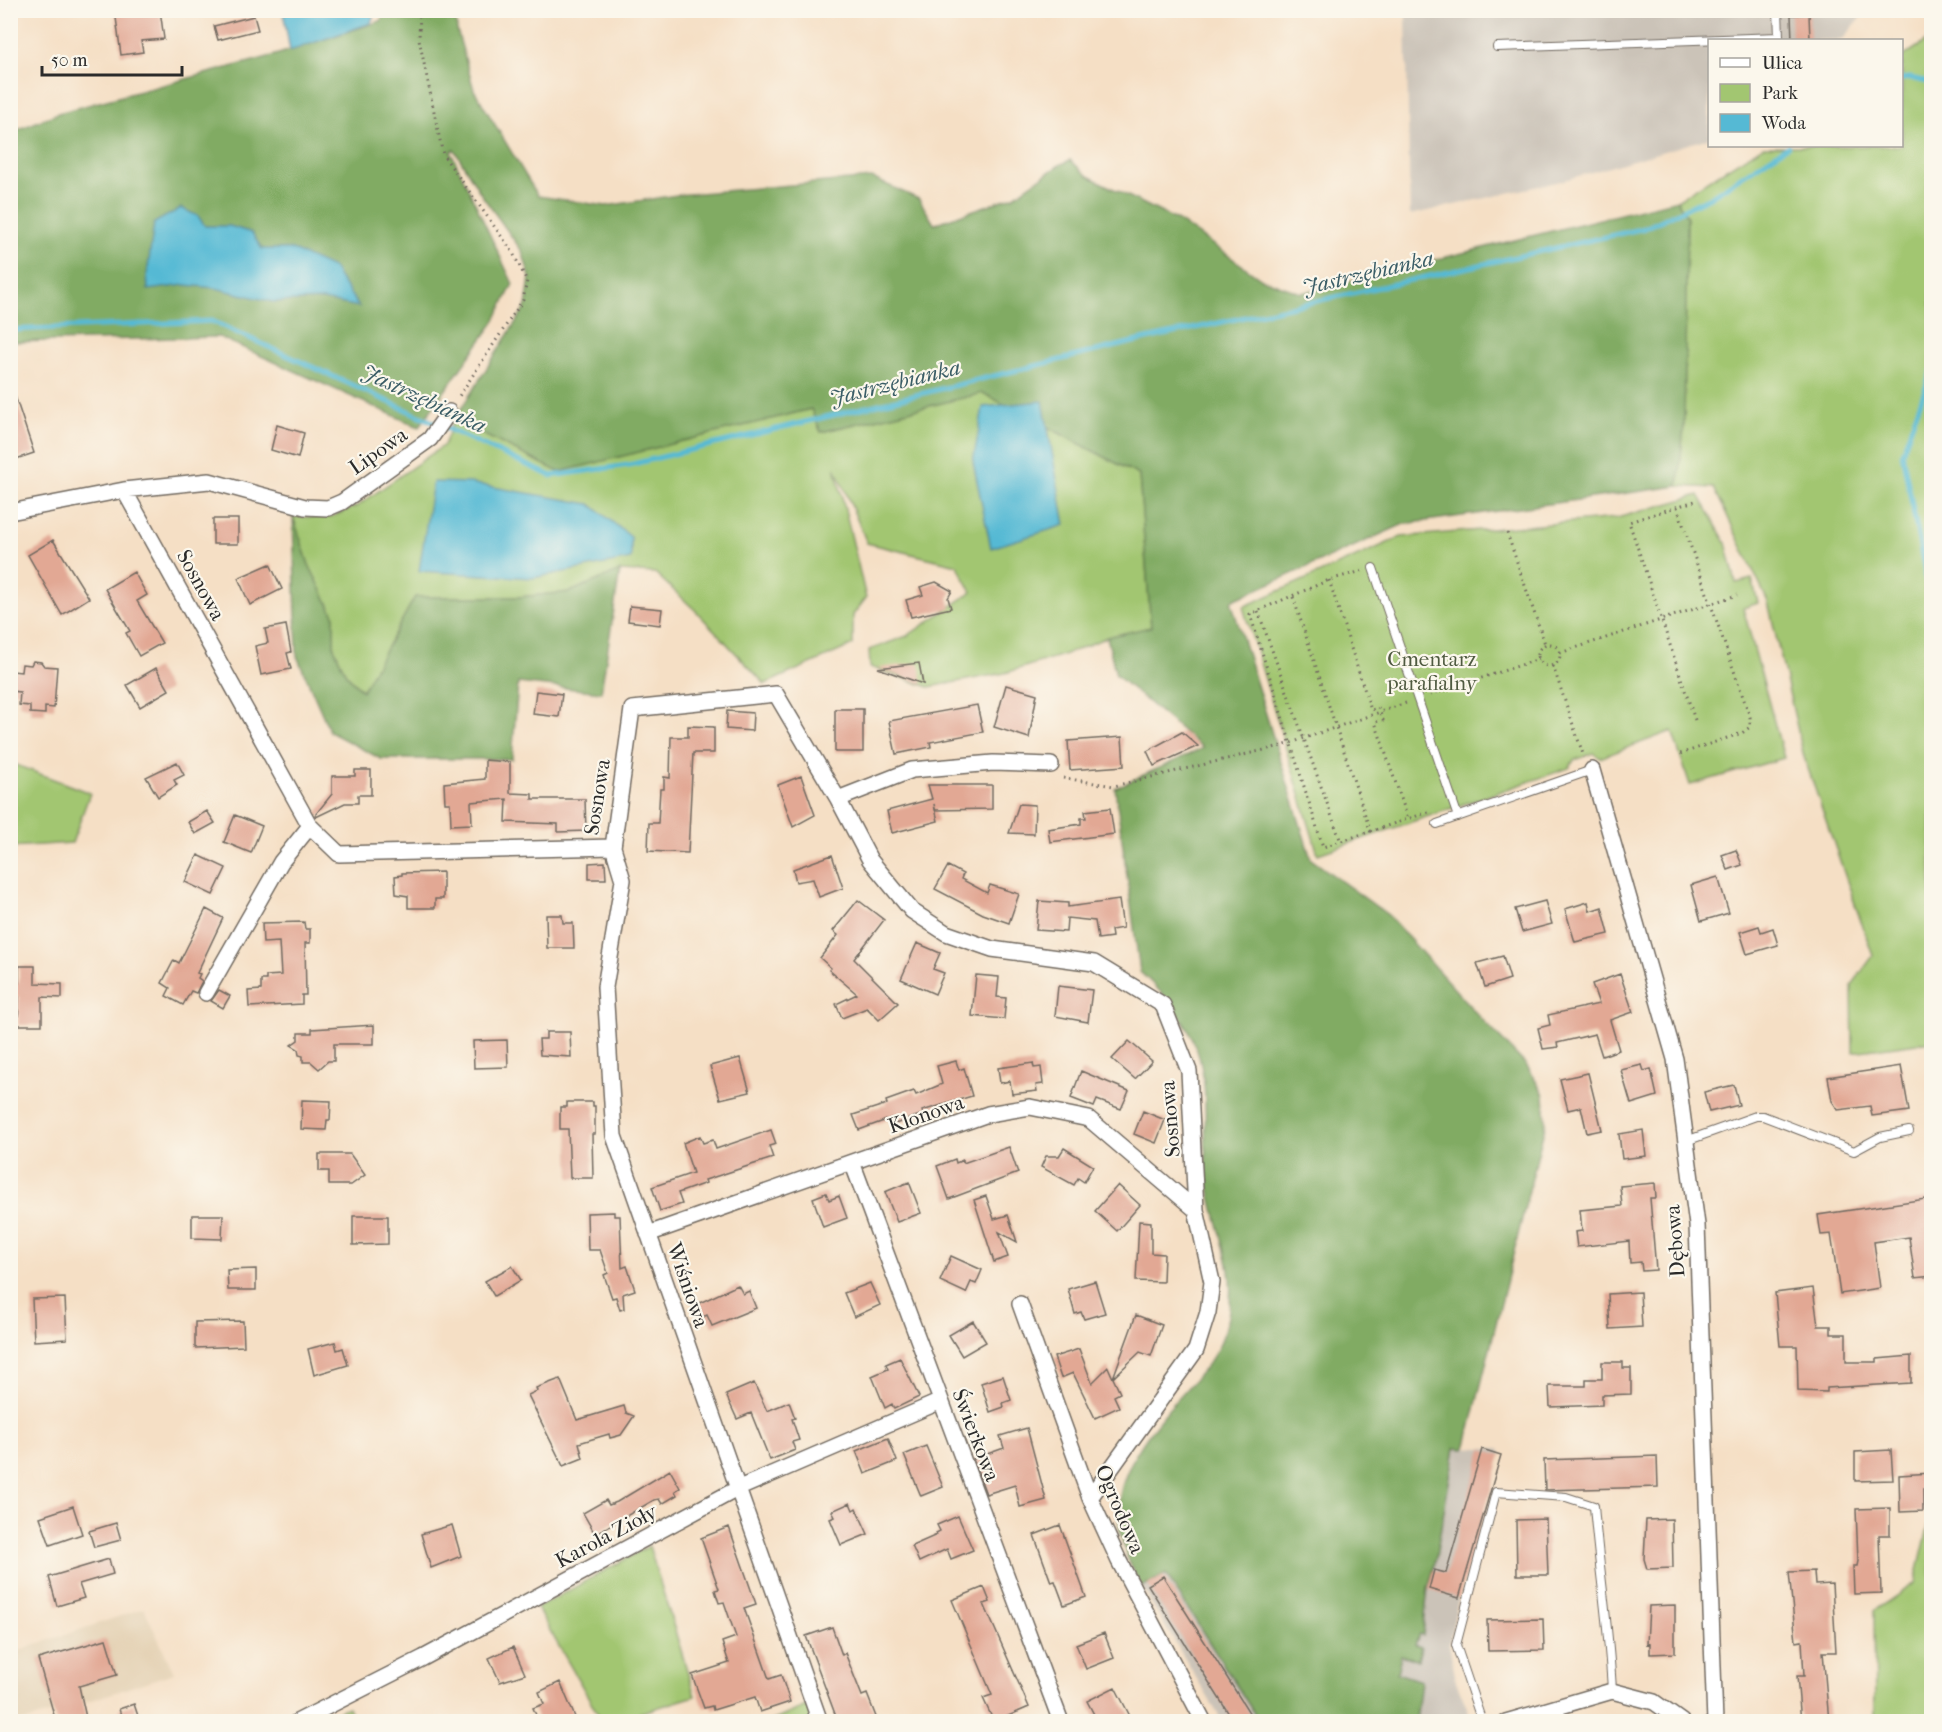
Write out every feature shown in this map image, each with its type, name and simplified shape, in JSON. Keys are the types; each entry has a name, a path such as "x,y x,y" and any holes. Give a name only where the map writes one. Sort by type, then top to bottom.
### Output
{"street":[{"name":"Lipowa","path":"10,512 124,490 209,481 305,507 328,508 342,502 430,440 448,412"},
{"name":"Sosnowa","path":"124,490 310,826 339,854 613,847 632,709 776,694 838,798 870,860 912,911 946,933 992,950 1094,963 1163,1005 1189,1071 1196,1210 1212,1282 1208,1312 1196,1350 1090,1498"},
{"path":"838,798 912,770 993,763 1051,765"},
{"name":"Dębowa","path":"1588,763 1676,1059 1697,1225 1715,1722"},
{"path":"206,993 281,862 310,826"},
{"name":"Wiśniowa","path":"613,847 623,880 605,987 614,1136 820,1722"},
{"name":"Klonowa","path":"648,1234 988,1114 1030,1107 1089,1119 1196,1210"},
{"name":"Świerkowa","path":"852,1162 1061,1722"},
{"name":"Ogrodowa","path":"1020,1304 1090,1498 1119,1561 1204,1722"},
{"name":"Karola Zioły","path":"297,1722 423,1658 737,1489 941,1401"},
{"path":"1506,1722 1612,1691 1654,1702 1682,1722"}],"lane":[{"path":"1748,39 1779,38 1778,10"},
{"path":"1497,47 1708,40"},
{"path":"1373,568 1456,818"},
{"path":"1437,824 1588,763"},
{"path":"1686,1141 1756,1116 1763,1116 1854,1151 1880,1137 1909,1131"},
{"path":"1482,1722 1456,1645 1496,1492 1566,1497 1594,1506 1600,1581 1608,1622 1612,1691"}],"path":[{"path":"420,10 419,39 443,155 512,251 527,281 523,300 448,412"},
{"path":"1695,720 1629,522 1698,500"},
{"path":"1677,507 1750,717 1750,727 1733,738 1680,754"},
{"path":"1507,533 1545,644"},
{"path":"1373,568 1329,580 1250,614 1323,847 1371,833 1449,805 1456,818"},
{"path":"1329,580 1371,710 1378,708 1383,720 1375,722 1408,819"},
{"path":"1560,653 1737,595"},
{"path":"1293,597 1371,833"},
{"path":"1258,611 1341,842"},
{"path":"1545,644 1557,646 1560,653 1558,663 1553,666 1544,666 1539,659 1539,652 1545,644"},
{"path":"1051,765 1057,777 1114,786 1289,744 1539,659"},
{"path":"1553,666 1588,763"}],"shaded area":[{"path":"1406,11 1866,11 1843,39 1708,39 1708,138 1561,181 1410,215"},
{"path":"1455,1448 1498,1448 1501,1453 1459,1596 1449,1644 1456,1681 1470,1715 1469,1721 1416,1721 1421,1681 1397,1673 1401,1655 1418,1660 1421,1647 1414,1645 1419,1633 1423,1634 1428,1587 1434,1568"},
{"path":"1165,1573 1259,1721 1222,1721 1142,1587"},
{"path":"144,1608 174,1673 27,1721 15,1722 17,1651"}],"green space":[{"path":"455,10 457,30 474,90 538,196 606,206 677,195 872,178 919,199 934,224 1014,196 1070,160 1088,176 1180,222 1262,279 1301,293 1677,200 1687,217 1684,425 1678,486 1404,524 1231,601 1311,859 1388,915 1527,1066 1544,1095 1546,1122 1465,1449 1455,1448 1434,1568 1428,1587 1423,1635 1419,1634 1415,1645 1421,1647 1418,1660 1401,1655 1397,1673 1421,1681 1416,1721 1259,1721 1166,1574 1142,1587 1128,1559 1120,1533 1119,1509 1122,1486 1131,1464 1143,1442 1202,1372 1217,1350 1228,1317 1231,1289 1227,1259 1211,1199 1207,1174 1204,1089 1199,1056 1177,1011 1140,972 1115,788 1203,748 1116,675 1107,637 1151,627 1139,475 983,393 821,432 811,409 559,472 454,420 526,306 530,277 522,251 481,194 454,149 451,152 513,284 494,322 419,427 219,337 11,342 10,133 58,113 272,56 381,21 384,11"},
{"path":"1931,38 1931,1041 1853,1052 1852,985 1873,956 1804,757 1768,602 1714,488 1678,486 1684,425 1687,217 1677,200 1761,147 1903,147 1903,56"},
{"path":"983,393 1139,475 1151,627 1107,637 1069,653 1005,673 929,687 870,667 869,650 907,636 972,592 957,565 867,543 835,467 866,598 853,615 853,645 765,684 695,610 655,573 620,571 570,592 519,597 415,597 363,691 346,674 334,648 334,615 309,565 293,517 331,517 357,506 444,445 454,420 559,472 811,409 821,432"},
{"name":"Cmentarz parafialny","path":"1699,495 1726,543 1736,583 1752,579 1758,603 1743,608 1784,758 1690,785 1672,731 1600,758 1594,753 1574,760 1569,768 1318,854 1243,607 1401,537 1617,518"},
{"path":"293,517 309,565 334,615 334,648 346,674 362,691 415,597 519,597 570,592 620,571 601,692 518,683 512,759 381,759 330,732 297,656"},
{"path":"11,763 90,793 72,843 11,847"},
{"path":"1931,1516 1931,1719 1927,1722 1875,1721 1874,1611 1915,1583"},
{"path":"649,1546 695,1696 614,1721 602,1721 537,1608"},
{"path":"808,1705 814,1722 770,1722"},
{"path":"348,1707 354,1721 318,1721"}],"water":[{"path":"283,10 375,11 371,23 290,51"},
{"path":"181,208 198,216 205,226 230,226 252,233 262,249 291,249 333,268 359,307 323,300 273,302 215,288 185,285 148,290 147,275 154,223"},
{"path":"1043,401 1065,525 991,548 973,462 983,407"},
{"path":"433,482 470,483 590,504 631,537 631,559 533,578 419,571"}],"building":[{"path":"115,10 160,10 164,39 141,41 143,52 121,55"},
{"path":"1809,14 1810,39 1792,39 1791,15"},
{"path":"254,16 258,30 218,40 214,26"},
{"path":"10,390 13,390 34,453 10,461"},
{"path":"277,425 304,433 298,458 271,450"},
{"path":"213,519 238,519 238,544 213,544"},
{"path":"53,540 89,598 62,615 28,555"},
{"path":"270,564 282,589 250,605 238,578"},
{"path":"134,572 147,595 137,601 162,643 139,656 126,633 130,631 105,589"},
{"path":"936,582 952,591 948,598 951,608 911,617 906,600 923,595 920,587"},
{"path":"630,606 662,609 660,625 628,621"},
{"path":"286,625 291,652 287,653 291,669 261,675 255,646 268,643 265,629"},
{"path":"33,661 41,662 44,666 57,667 54,708 45,707 45,714 30,713 30,706 19,705 20,692 10,691 12,671 21,672 22,664 31,665"},
{"path":"919,663 923,684 878,668"},
{"path":"156,668 169,690 140,707 127,685"},
{"path":"1006,685 1037,694 1029,738 994,727"},
{"path":"536,691 562,694 559,717 533,714"},
{"path":"977,705 983,732 930,742 931,747 896,754 889,721"},
{"path":"835,709 863,709 863,752 835,752"},
{"path":"727,711 753,713 752,731 726,729"},
{"path":"688,726 714,727 714,753 693,753 688,853 648,851 649,823 658,823 660,789 664,789 664,777 670,778 671,737 688,737"},
{"path":"1182,732 1198,746 1154,766 1147,751"},
{"path":"1122,737 1124,766 1070,770 1068,741"},
{"path":"485,760 510,762 510,793 532,794 532,799 585,799 586,831 558,832 558,824 506,822 507,799 471,802 472,824 451,825 450,803 445,803 444,783 485,779"},
{"path":"177,762 184,775 174,780 177,785 158,797 146,777"},
{"path":"355,770 371,770 371,795 358,795 358,803 345,803 316,817 315,815 332,794 332,776 355,776"},
{"path":"801,776 815,815 793,827 778,785"},
{"path":"928,785 992,785 992,809 935,810 938,821 892,833 887,811 932,799"},
{"path":"1019,804 1035,805 1034,834 1009,833"},
{"path":"1110,808 1114,834 1050,842 1048,829 1081,824 1081,818 1086,818 1085,811"},
{"path":"207,811 215,823 195,834 188,822"},
{"path":"235,815 262,826 251,853 224,842"},
{"path":"1736,850 1742,865 1728,870 1722,855"},
{"path":"198,855 226,868 213,895 185,882"},
{"path":"832,855 843,888 819,897 813,879 796,882 793,869"},
{"path":"605,862 606,879 589,879 589,863"},
{"path":"948,866 963,874 961,879 987,893 990,885 1019,894 1009,923 983,914 935,889"},
{"path":"443,872 443,899 435,899 435,908 408,908 408,896 396,894 395,876 402,875 402,873"},
{"path":"1718,877 1729,913 1701,921 1691,885"},
{"path":"858,900 884,920 854,959 898,1003 879,1020 867,1008 842,1018 836,1004 857,994 829,970 831,968 820,958 838,935 833,931"},
{"path":"1119,900 1123,928 1111,930 1112,937 1098,939 1095,921 1067,918 1066,932 1036,930 1039,901 1068,903 1068,907"},
{"path":"1545,901 1552,924 1522,932 1515,909"},
{"path":"1588,902 1590,911 1602,907 1609,934 1575,942 1565,909"},
{"path":"206,909 223,918 197,973 200,974 198,978 202,981 196,993 191,991 183,1005 166,996 170,988 162,983 174,960 179,963"},
{"path":"546,915 562,915 563,923 573,923 574,948 547,948"},
{"path":"304,922 305,929 310,929 310,943 305,943 306,995 302,995 302,1004 249,1007 248,991 261,990 261,980 266,980 266,976 281,975 279,942 263,943 262,923"},
{"path":"1759,926 1761,932 1773,928 1778,945 1747,954 1740,932"},
{"path":"917,943 940,953 933,969 944,973 935,994 901,979"},
{"path":"1503,956 1510,979 1485,987 1477,963"},
{"path":"19,966 35,966 35,983 62,984 62,998 42,997 42,1025 18,1025 19,997 10,997 10,983 19,983"},
{"path":"1620,974 1633,1012 1610,1020 1619,1050 1602,1056 1595,1034 1557,1043 1558,1047 1543,1049 1538,1028 1550,1025 1548,1015 1599,1004 1592,984"},
{"path":"976,975 999,977 997,997 1006,998 1004,1019 972,1016"},
{"path":"1058,986 1092,990 1088,1022 1055,1016"},
{"path":"219,990 230,996 223,1008 211,1001"},
{"path":"374,1025 374,1044 334,1044 334,1061 328,1061 319,1069 311,1062 303,1062 303,1056 299,1055 298,1049 291,1045 298,1040 298,1033 312,1033 312,1029"},
{"path":"546,1032 570,1032 571,1057 540,1055 539,1039 546,1039"},
{"path":"507,1040 508,1067 474,1068 473,1041"},
{"path":"1129,1041 1152,1061 1135,1079 1112,1059"},
{"path":"740,1058 750,1092 720,1099 710,1066"},
{"path":"956,1061 959,1070 964,1068 972,1096 922,1111 923,1114 895,1124 892,1118 859,1130 853,1115 887,1104 886,1101 914,1091 916,1095 942,1084 937,1066"},
{"path":"1033,1063 1034,1068 1041,1067 1043,1084 1036,1085 1037,1091 1012,1094 1010,1081 1000,1083 998,1068"},
{"path":"1642,1065 1644,1071 1651,1069 1657,1096 1631,1104 1621,1070"},
{"path":"1901,1066 1909,1111 1872,1116 1870,1106 1838,1110 1832,1101 1828,1077"},
{"path":"1081,1071 1129,1091 1121,1109 1097,1100 1094,1107 1071,1098"},
{"path":"1588,1073 1602,1130 1587,1133 1581,1107 1568,1110 1560,1079"},
{"path":"1734,1085 1739,1105 1709,1112 1704,1092"},
{"path":"302,1100 331,1101 330,1120 327,1120 326,1130 301,1129"},
{"path":"567,1102 593,1102 595,1106 595,1134 592,1134 593,1178 570,1178 568,1129 560,1129 560,1107 567,1107"},
{"path":"1143,1111 1165,1120 1156,1143 1134,1134"},
{"path":"771,1130 776,1144 769,1146 773,1158 705,1180 706,1183 678,1193 682,1204 660,1211 652,1187 693,1173 683,1143 700,1136 703,1143 713,1140 716,1149"},
{"path":"1643,1130 1646,1156 1622,1159 1619,1134"},
{"path":"1009,1147 1018,1173 949,1199 937,1166 955,1159 956,1163 963,1160 963,1163"},
{"path":"1064,1148 1093,1166 1084,1182 1078,1178 1074,1185 1041,1167 1046,1156 1059,1156"},
{"path":"319,1154 350,1154 365,1175 351,1185 329,1185 329,1171 319,1171"},
{"path":"909,1182 921,1213 897,1222 885,1192"},
{"path":"1655,1183 1656,1198 1650,1198 1656,1270 1642,1271 1641,1262 1630,1263 1629,1241 1577,1247 1575,1232 1582,1231 1580,1210 1622,1206 1620,1186"},
{"path":"1118,1185 1140,1205 1117,1231 1095,1211"},
{"path":"826,1193 829,1200 839,1196 847,1218 823,1227 813,1198"},
{"path":"986,1196 994,1219 1008,1215 1017,1242 999,1232 1008,1257 994,1262 974,1200"},
{"path":"1932,1198 1932,1276 1915,1278 1909,1237 1874,1242 1880,1288 1840,1294 1831,1234 1821,1235 1818,1215"},
{"path":"614,1212 614,1216 620,1216 622,1268 627,1266 635,1290 623,1294 624,1309 620,1310 616,1297 612,1298 604,1275 608,1273 600,1250 588,1250 587,1213"},
{"path":"192,1215 223,1215 222,1239 192,1238"},
{"path":"353,1216 388,1216 388,1244 353,1245"},
{"path":"1139,1221 1151,1222 1151,1253 1164,1254 1163,1282 1136,1281"},
{"path":"951,1256 982,1270 976,1284 971,1282 966,1293 940,1281"},
{"path":"512,1266 521,1280 494,1296 485,1281"},
{"path":"256,1269 256,1290 228,1290 227,1270"},
{"path":"1095,1281 1105,1313 1084,1319 1081,1312 1075,1314 1068,1289"},
{"path":"870,1283 880,1305 854,1317 844,1293"},
{"path":"738,1285 743,1294 749,1291 756,1308 712,1326 707,1315 703,1317 697,1304"},
{"path":"1813,1288 1818,1326 1831,1326 1831,1334 1846,1334 1846,1362 1877,1362 1877,1359 1911,1356 1911,1383 1827,1388 1827,1392 1798,1391 1797,1346 1780,1346 1775,1293"},
{"path":"1640,1292 1642,1327 1610,1329 1608,1294"},
{"path":"65,1298 67,1339 34,1341 32,1299"},
{"path":"1136,1315 1162,1325 1151,1356 1140,1352 1113,1378"},
{"path":"243,1321 244,1346 195,1348 195,1322"},
{"path":"973,1321 986,1342 962,1356 949,1335"},
{"path":"335,1342 337,1350 343,1348 348,1365 314,1375 308,1349"},
{"path":"1079,1349 1092,1383 1108,1367 1120,1393 1114,1396 1119,1407 1095,1418 1073,1373 1061,1378 1054,1357"},
{"path":"900,1358 919,1397 894,1409 892,1404 885,1408 872,1376 888,1369 886,1364"},
{"path":"1602,1362 1623,1362 1623,1368 1631,1368 1631,1394 1602,1395 1602,1405 1550,1407 1549,1386 1586,1386 1586,1379 1602,1379"},
{"path":"1003,1376 1011,1400 1003,1403 1004,1407 990,1412 981,1383"},
{"path":"560,1379 577,1420 624,1406 626,1413 634,1416 621,1435 610,1438 609,1434 579,1443 583,1458 563,1466 528,1395 537,1391 536,1388"},
{"path":"754,1383 767,1411 789,1402 795,1418 792,1419 799,1440 792,1442 795,1450 770,1460 751,1413 737,1419 726,1395"},
{"path":"1027,1428 1046,1500 1020,1507 1015,1485 986,1494 973,1459 1004,1448 1000,1436"},
{"path":"888,1438 897,1461 865,1474 856,1451"},
{"path":"926,1446 943,1487 921,1496 904,1455"},
{"path":"1482,1449 1501,1455 1459,1598 1429,1589 1434,1570 1446,1573"},
{"path":"1891,1450 1893,1480 1855,1481 1855,1452"},
{"path":"1657,1456 1658,1487 1545,1490 1544,1460"},
{"path":"670,1470 680,1488 675,1491 677,1495 662,1504 659,1499 654,1500 595,1534 583,1513 606,1500 609,1505 617,1502"},
{"path":"1932,1473 1932,1488 1923,1489 1923,1511 1900,1512 1899,1475"},
{"path":"850,1503 853,1510 856,1508 868,1534 841,1545 830,1519 835,1517 832,1511"},
{"path":"73,1506 82,1534 50,1545 40,1517"},
{"path":"1890,1508 1890,1535 1879,1535 1881,1593 1854,1594 1853,1566 1857,1566 1858,1561 1856,1509"},
{"path":"958,1516 973,1550 951,1559 947,1549 919,1562 912,1546 937,1535 936,1533 940,1531 937,1525"},
{"path":"1546,1519 1548,1575 1517,1575 1516,1520"},
{"path":"1672,1519 1673,1568 1647,1569 1644,1559 1646,1520"},
{"path":"116,1523 121,1540 94,1547 89,1531"},
{"path":"452,1525 461,1556 431,1568 421,1534"},
{"path":"1060,1525 1086,1597 1064,1605 1055,1581 1051,1582 1034,1535"},
{"path":"729,1527 756,1604 744,1608 769,1679 781,1675 790,1702 760,1712 755,1697 713,1710 712,1706 704,1708 692,1675 729,1663 722,1642 736,1637 724,1602 719,1603 715,1590 719,1589 701,1538"},
{"path":"109,1559 113,1574 79,1584 84,1598 57,1606 49,1577"},
{"path":"1814,1571 1815,1585 1832,1584 1836,1652 1823,1652 1829,1722 1801,1722 1797,1676 1804,1676 1802,1641 1796,1642 1789,1572"},
{"path":"1163,1576 1255,1722 1234,1722 1148,1585"},
{"path":"984,1587 990,1602 984,1604 1029,1707 994,1722 983,1698 992,1695 952,1600"},
{"path":"1675,1605 1675,1653 1650,1654 1650,1643 1647,1644 1649,1606"},
{"path":"1543,1619 1544,1650 1488,1651 1487,1620"},
{"path":"832,1627 842,1655 845,1653 862,1696 867,1694 878,1722 838,1722 806,1636"},
{"path":"1104,1633 1114,1658 1086,1669 1076,1644"},
{"path":"106,1639 117,1675 79,1686 87,1722 56,1722 38,1659"},
{"path":"513,1647 525,1674 500,1682 489,1658"},
{"path":"560,1682 575,1717 564,1722 539,1722 533,1708 544,1704 539,1692"},
{"path":"1115,1687 1133,1722 1098,1722 1087,1701"},
{"path":"134,1704 140,1722 123,1722 119,1709"}],"waterway":[{"name":"Jastrzębianka","path":"1903,79 1910,78 1932,83"},
{"name":"Jastrzębianka","path":"10,330 212,321 551,476 629,465 1133,342 1645,228 1710,197 1786,147"},
{"path":"1932,370 1902,453 1932,607"}]}
